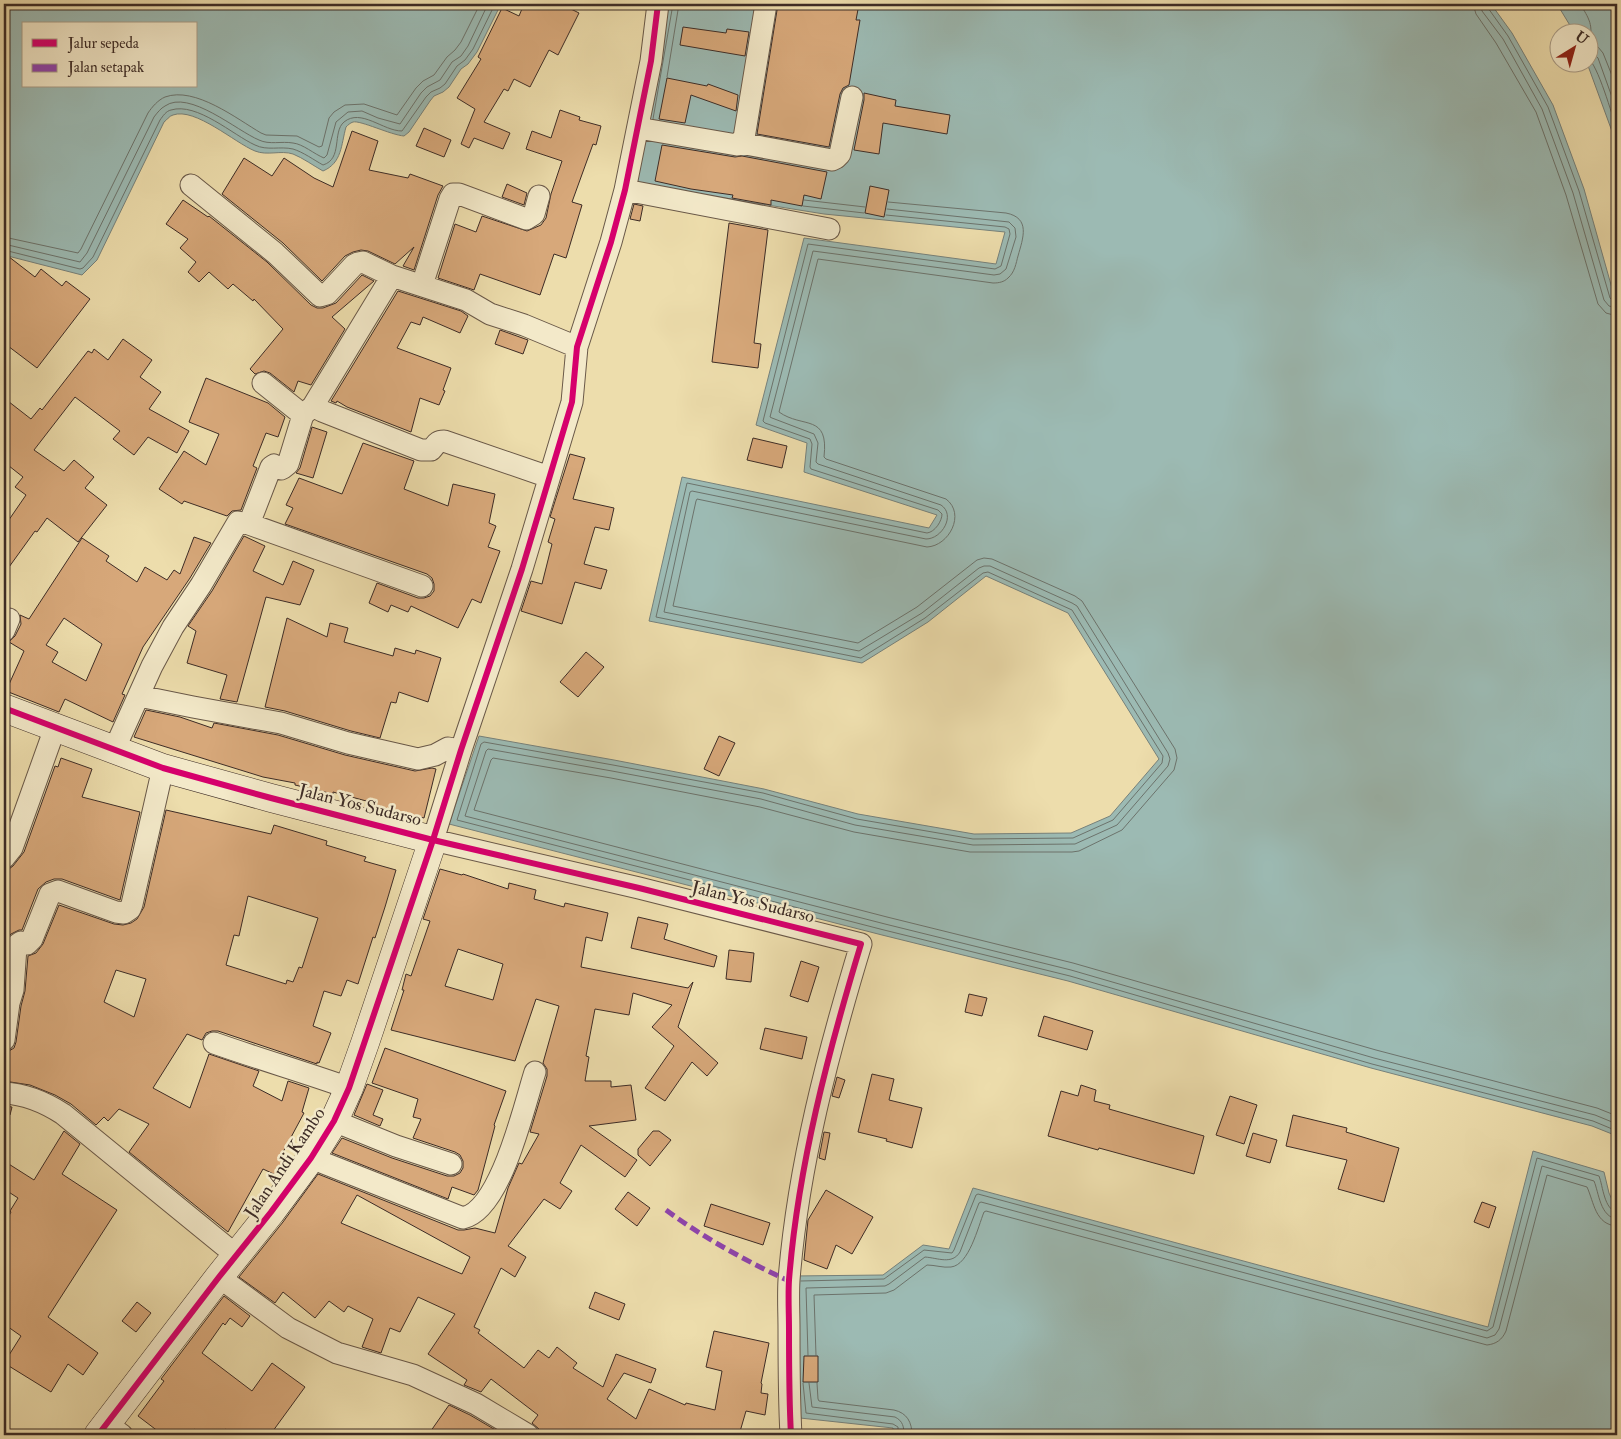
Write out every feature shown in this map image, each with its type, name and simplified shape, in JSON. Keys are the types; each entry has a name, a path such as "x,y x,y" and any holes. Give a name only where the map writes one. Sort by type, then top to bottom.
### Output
{"street":[{"path":"433,840 522,569 572,402 577,347 611,242 625,190 650,61 658,4"},
{"path":"740,143 744,138 766,4"},
{"path":"638,128 736,145 740,143 832,160 840,154 852,97"},
{"path":"191,185 267,246 320,296 328,294 358,263 363,262 392,276 466,300 490,314 524,325 577,347"},
{"path":"625,190 829,229"},
{"path":"422,285 453,194 459,194 526,219 534,214 539,196"},
{"path":"249,524 271,466 274,465 281,469 288,464 308,410 392,276"},
{"path":"263,383 308,410 421,450 431,450 436,443 444,441 549,477"},
{"path":"114,750 152,666 173,627 201,586 238,522 249,524 422,586"},
{"path":"139,696 280,723 348,743 418,759 435,755 448,748 461,750"},
{"name":"Jalan Yos Sudarso","path":"4,708 163,768 271,798 433,840 639,888 861,944 834,1033 812,1127 798,1203 789,1281 789,1403 791,1435"},
{"path":"4,858 12,848 55,728"},
{"path":"4,1040 9,1002 13,990 16,947 21,942 27,944 32,939 50,894 58,892 116,912 124,913 130,909 163,768"},
{"name":"Jalan Andi Kambo","path":"109,1432 219,1277 272,1212 334,1122 349,1088 433,840"},
{"path":"214,1044 349,1088"},
{"path":"311,1158 463,1218 470,1216 485,1204 500,1178 535,1072"},
{"path":"4,1093 40,1102 63,1114 237,1256"},
{"path":"334,1122 396,1146 451,1164"},
{"path":"219,1277 288,1328 312,1341 337,1353 413,1375 476,1404 528,1435"}],"water":[{"path":"4,4 501,4 477,52 468,64 461,69 449,87 434,96 409,132 404,136 362,123 352,122 346,127 340,153 334,163 323,171 293,154 255,151 215,127 192,116 182,114 170,116 164,122 97,260 82,275 4,255"},
{"path":"668,4 1491,4 1512,33 1553,105 1584,189 1617,306 1617,1136 1592,1126 1371,1068 1068,981 449,824 479,736 764,789 858,814 974,834 1071,833 1110,816 1159,759 1068,613 986,576 928,622 862,663 649,621 682,477 929,528 937,515 804,472 807,443 756,425 804,238 996,264 1005,232 824,214 636,184"},
{"path":"1557,4 1617,4 1617,145 1590,72 1598,72 1598,22 1568,22"},
{"path":"1533,1151 1604,1172 1609,1193 1617,1211 1617,1435 893,1435 893,1428 800,1418 793,1276 883,1275 923,1245 949,1249 973,1188 1488,1327"}],"building":[{"path":"524,4 561,4 579,13 558,55 549,50 530,87 514,79 508,91 504,89 484,122 510,133 503,149 474,138 469,148 461,144 475,109 457,98 481,59 478,57 502,8 519,16"},
{"path":"778,4 859,4 856,20 860,20 849,85 843,88 840,94 829,147 757,134"},
{"path":"683,27 726,33 727,29 749,32 745,56 680,45"},
{"path":"667,78 707,86 708,84 738,95 736,111 691,95 685,123 659,119"},
{"path":"864,93 896,100 895,106 950,115 947,134 883,123 879,154 854,150"},
{"path":"560,110 580,117 579,120 601,126 596,145 593,144 572,202 582,205 566,258 554,254 540,295 480,274 474,290 438,278 455,224 476,232 482,216 527,231 541,225 546,218 551,194 562,161 526,149 532,131 551,138"},
{"path":"424,128 451,140 444,157 416,146"},
{"path":"352,131 378,141 369,170 408,178 410,174 443,186 438,195 414,270 403,266 414,247 395,264 368,251 361,250 345,256 322,281 283,243 222,194 244,158 272,176 284,158 314,178 333,187"},
{"path":"662,145 735,157 742,156 827,172 821,199 804,195 802,206 771,200 771,205 732,198 733,195 691,189 655,181"},
{"path":"507,184 527,193 524,205 502,197"},
{"path":"870,186 889,190 884,217 865,213"},
{"path":"183,200 209,216 267,262 311,305 317,308 323,308 336,303 362,275 374,281 332,317 345,329 311,385 298,381 294,392 270,373 264,371 255,374 250,369 283,329 254,299 253,301 233,284 228,289 209,272 199,282 188,272 196,262 180,248 188,239 166,224"},
{"path":"634,204 643,206 640,221 630,219"},
{"path":"729,223 768,230 754,343 761,344 758,368 712,362"},
{"path":"4,253 35,277 41,269 62,286 66,281 90,299 37,368 4,343"},
{"path":"398,291 461,311 468,316 460,333 423,317 420,325 411,322 397,348 451,368 439,405 420,398 411,432 347,407 337,401 336,403 331,401"},
{"path":"500,330 528,340 523,354 495,344"},
{"path":"123,339 152,360 140,377 161,392 149,409 189,431 177,453 148,437 134,455 113,439 120,431 75,397 34,450 64,471 74,460 94,477 85,488 107,505 78,542 47,518 37,532 35,531 4,574 4,527 26,495 15,487 23,477 4,462 4,398 31,419 40,408 42,410 88,351 92,353 94,349 108,360"},
{"path":"206,378 268,403 285,417 278,437 266,433 253,466 257,468 241,510 232,511 227,516 184,501 182,504 159,489 184,451 206,465 219,434 189,422"},
{"path":"312,427 327,432 313,478 296,473 300,468"},
{"path":"753,438 787,446 782,468 747,460"},
{"path":"363,443 414,461 404,489 448,506 453,484 495,494 489,523 496,526 488,547 500,551 481,603 472,599 458,628 411,606 408,612 391,605 388,612 369,603 377,583 418,598 430,596 434,591 434,584 432,578 427,574 285,524 293,508 286,505 299,478 342,494"},
{"path":"570,454 585,458 573,499 614,508 609,530 595,527 584,564 607,570 601,589 575,582 562,624 521,611 531,581 542,584 552,544 548,542 555,519 550,517"},
{"path":"244,536 265,546 253,571 283,585 293,561 314,570 300,605 266,597 237,702 220,699 227,675 187,663 196,631 188,626 212,591"},
{"path":"194,537 211,543 190,578 143,647 122,694 125,695 113,722 65,699 59,712 6,691 24,651 9,642 15,636 21,624 20,615 29,619 82,538 109,556 106,561 137,582 145,567 167,580 174,570 180,574","holes":["64,618 102,644 86,681 52,662 58,652 46,645"]},
{"path":"287,618 327,637 330,623 348,628 344,642 393,656 395,648 415,654 416,650 441,658 428,702 399,692 396,703 391,702 380,738 265,707"},
{"path":"586,652 604,667 578,697 560,682"},
{"path":"146,710 180,717 212,728 214,723 278,735 345,755 415,771 436,769 424,818 370,805 370,802 333,792 333,794 295,785 295,783 263,777 134,737"},
{"path":"719,736 735,743 719,776 704,769"},
{"path":"61,758 92,769 82,797 140,812 120,900 62,879 46,882 38,889 22,930 11,934 4,945 4,870 13,866 24,852 55,766 58,767"},
{"path":"166,810 271,834 274,825 327,841 326,845 366,857 364,861 396,870 375,938 373,937 358,984 347,980 341,996 324,991 313,1026 331,1033 319,1063 317,1062 317,1064 218,1031 206,1033 202,1040 187,1034 153,1088 190,1108 209,1054 259,1071 253,1086 282,1101 288,1081 309,1088 302,1112 304,1113 282,1154 291,1159 278,1176 263,1169 228,1232 129,1152 149,1124 119,1109 108,1121 104,1117 96,1125 71,1104 55,1095 30,1085 4,1081 4,1052 14,1048 16,1042 25,991 28,956 36,953 43,944 59,905 114,924 123,925 137,919 144,907","holes":["248,896 318,918 302,968 299,967 293,982 287,980 286,984 226,965 234,935 239,936","116,970 146,979 134,1017 104,1002"]},
{"path":"440,869 463,874 508,889 509,883 536,890 534,899 564,907 565,903 608,913 602,941 586,937 581,967 688,988 693,982 678,1027 718,1063 707,1076 692,1062 665,1101 645,1088 674,1046 652,1027 672,1005 633,993 629,1015 595,1009 586,1056 589,1057 585,1081 611,1081 611,1087 631,1085 636,1120 589,1126 637,1160 625,1177 581,1145 560,1183 572,1191 560,1209 544,1199 508,1246 526,1257 515,1277 501,1268 474,1327 480,1330 478,1333 524,1368 538,1350 549,1358 557,1347 577,1363 573,1368 603,1387 616,1354 656,1369 651,1383 624,1373 607,1399 636,1419 649,1389 685,1405 686,1403 715,1410 722,1371 706,1367 714,1331 769,1343 761,1383 761,1393 768,1394 765,1415 746,1411 739,1435 540,1435 539,1429 532,1423 538,1415 491,1379 481,1392 464,1385 467,1380 428,1354 455,1314 418,1297 400,1332 390,1328 381,1353 362,1347 373,1319 348,1306 344,1312 329,1301 315,1318 283,1292 275,1303 239,1277 318,1174 458,1230 475,1228 495,1233 508,1188 519,1163 522,1164 539,1134 530,1132 547,1076 547,1069 543,1063 559,1006 536,999 515,1061 391,1030 404,990 402,990 406,974 411,976 430,921 423,919","holes":["458,949 503,964 493,1000 445,986","357,1195 470,1257 462,1274 341,1223"]},
{"path":"638,917 668,924 664,939 717,956 714,967 631,948"},
{"path":"729,950 754,953 751,982 726,979"},
{"path":"801,961 819,967 808,1002 790,996"},
{"path":"969,994 987,998 982,1016 965,1012"},
{"path":"1044,1016 1093,1031 1087,1050 1038,1036"},
{"path":"765,1028 807,1037 802,1059 760,1049"},
{"path":"385,1048 506,1091 494,1125 478,1190 474,1195 452,1187 448,1199 332,1153 342,1138 392,1158 447,1176 454,1176 460,1173 463,1168 463,1161 460,1155 455,1152 413,1138 421,1119 413,1117 418,1099 372,1083"},
{"path":"872,1074 894,1079 889,1100 922,1108 912,1148 886,1141 887,1139 858,1132"},
{"path":"837,1077 845,1080 839,1098 832,1096"},
{"path":"367,1084 383,1090 373,1115 383,1119 380,1126 354,1115"},
{"path":"1081,1085 1096,1090 1094,1101 1110,1105 1109,1109 1204,1136 1194,1174 1048,1136 1061,1091 1078,1096"},
{"path":"1230,1096 1257,1105 1244,1144 1216,1135"},
{"path":"4,1106 12,1107 10,1115 4,1115"},
{"path":"1293,1115 1347,1128 1346,1132 1399,1148 1384,1202 1338,1189 1347,1160 1286,1146"},
{"path":"64,1131 80,1144 62,1174 117,1210 48,1317 98,1353 83,1375 68,1364 51,1392 4,1363 21,1336 4,1324 4,1225 18,1198 4,1189 4,1161 34,1180"},
{"path":"653,1131 659,1131 671,1140 650,1166 638,1155 638,1149"},
{"path":"824,1132 830,1133 825,1160 819,1158"},
{"path":"1253,1133 1277,1140 1270,1163 1246,1156"},
{"path":"826,1190 873,1217 852,1254 836,1245 827,1269 804,1260 808,1220"},
{"path":"628,1192 650,1208 637,1226 615,1209"},
{"path":"1482,1202 1496,1207 1489,1228 1474,1222"},
{"path":"711,1204 770,1223 763,1245 704,1226"},
{"path":"595,1292 625,1304 619,1320 589,1308"},
{"path":"224,1296 250,1316 242,1327 230,1318 225,1325 223,1323 202,1353 252,1391 272,1363 305,1387 270,1435 234,1435 225,1429 220,1435 202,1435 194,1429 190,1435 163,1435 138,1416 164,1381 161,1379"},
{"path":"137,1302 151,1313 136,1332 122,1321"},
{"path":"804,1356 818,1356 818,1382 803,1382"},
{"path":"449,1405 470,1415 504,1435 428,1435"}],"marked path":[{"path":"666,1210 726,1248 789,1281"}],"cycle path":[{"path":"98,1435 311,1158 334,1121 349,1088 522,569 572,402 577,347 611,242 625,190 651,61 658,4"},
{"path":"4,708 163,768 271,798 433,840 639,888 861,944 837,1026 816,1110 799,1195 793,1237 789,1280 791,1435"}]}
